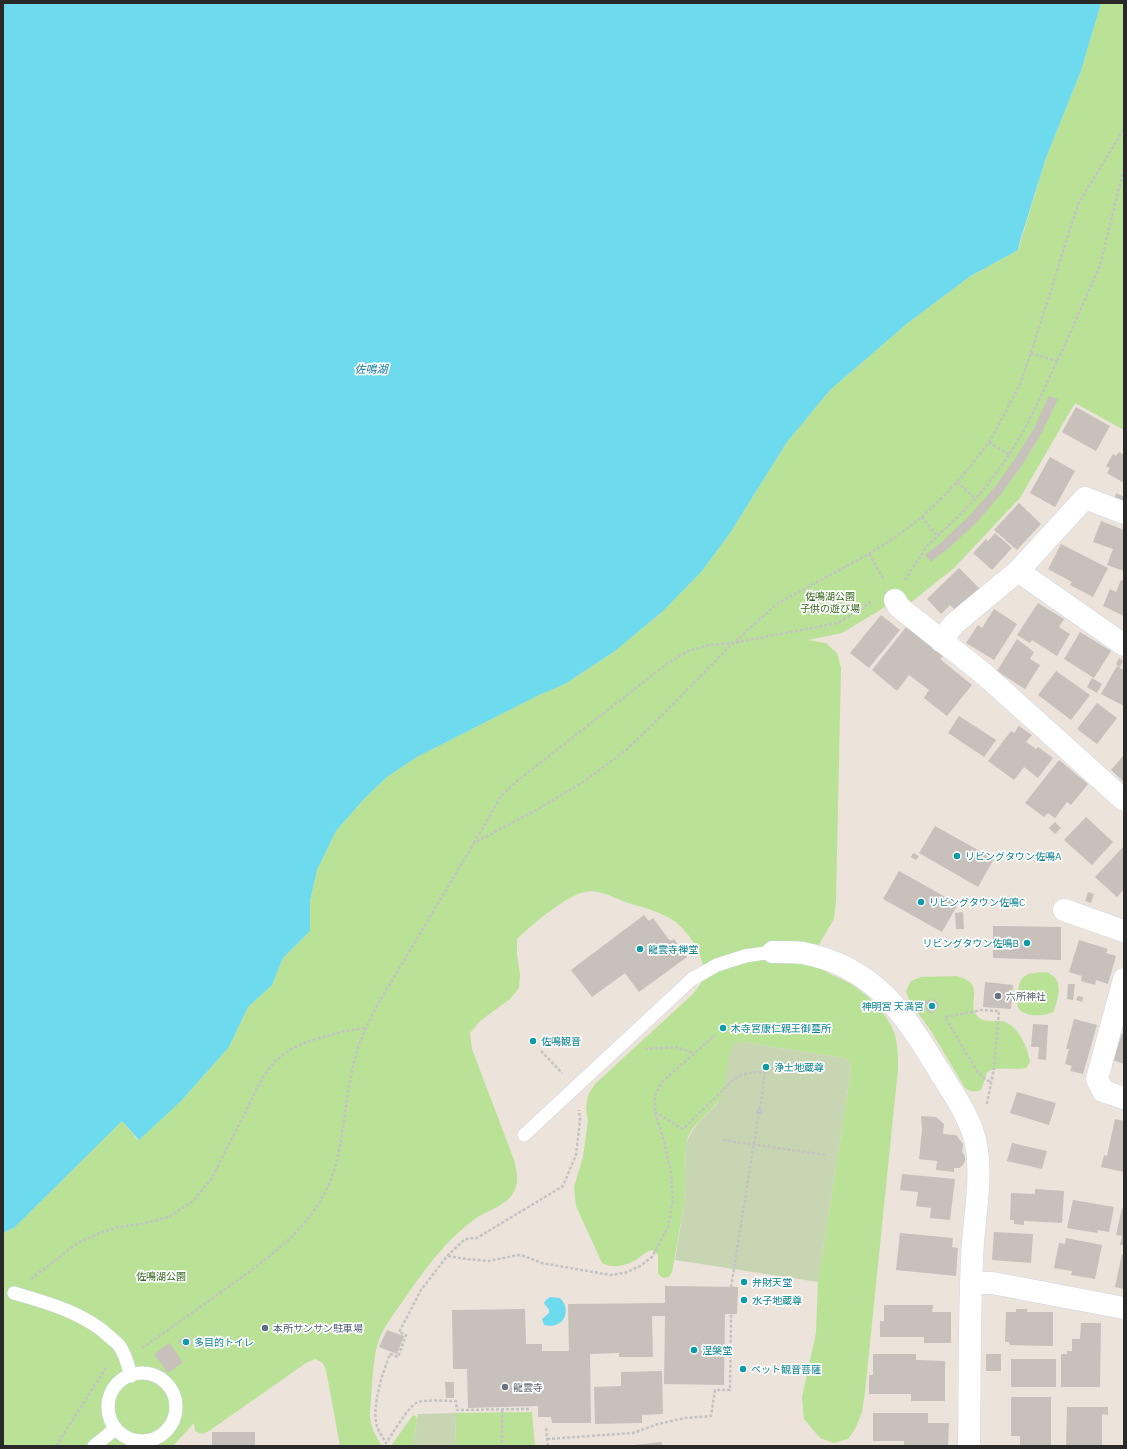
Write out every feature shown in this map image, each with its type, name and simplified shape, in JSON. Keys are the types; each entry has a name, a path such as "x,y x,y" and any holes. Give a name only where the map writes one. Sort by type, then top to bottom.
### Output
{"street":[{"path":"941,640 954,624 1018,572 1085,498 1124,513"},
{"path":"1018,572 1124,645"},
{"path":"892,595 899,607 984,674 1124,800"},
{"path":"1064,910 1124,931"},
{"path":"773,952 802,953 830,960 857,972 880,990 899,1011 920,1039 969,1122 976,1143 979,1165 971,1283 969,1446"},
{"path":"1124,979 1096,1079 1103,1091 1124,1098"},
{"path":"971,1283 992,1283 1124,1308"}],"lane":[{"path":"524,1135 692,979 717,965 745,956 773,952"},
{"path":"14,1293 62,1308 105,1332 120,1346 131,1376"},
{"path":"145,1374 154,1376 162,1380 168,1386 172,1394 175,1402 173,1419 163,1434 155,1438 138,1441 130,1439 122,1435 111,1421 108,1413 110,1395 120,1381 131,1376 145,1374"},
{"path":"94,1446 115,1428"}],"path":[{"path":"474,843 538,809 583,782 624,751 733,643 778,603 869,554 897,536 922,517 957,482 989,442 1017,390 1031,353 1078,204 1124,129"},
{"path":"126,1360 265,1261 299,1231 315,1211 328,1188 336,1164 350,1079 356,1053 366,1028 378,1004 501,796 517,781 668,663 688,651 710,645 733,643 838,623 892,595 903,583 927,546 965,510 988,484 1009,455 1027,424 1100,265 1124,168"},
{"path":"1031,353 1057,361"},
{"path":"989,442 1009,455"},
{"path":"957,482 975,498"},
{"path":"922,517 937,536"},
{"path":"869,554 892,595"},
{"path":"990,1089 994,1068 999,1011 982,1010 945,1017 977,1071 981,1076 991,1082"},
{"path":"14,1293 76,1244 97,1234 169,1217 194,1200 212,1178 263,1078 275,1062 291,1049 309,1041 345,1031 366,1028"},
{"path":"448,1256 489,1261 518,1255 551,1265 610,1275 625,1272 640,1266 652,1257 668,1227 673,1200 671,1173 655,1111 654,1096 663,1081 715,1035"},
{"path":"612,1052 676,1047 695,1053"},
{"path":"529,1409 456,1410 456,1401 416,1403 410,1408 386,1443 377,1426 376,1415 378,1394 383,1373 390,1354 398,1356 406,1335 399,1332 421,1290 448,1256 465,1239 477,1238 563,1186 576,1155 580,1121 575,1087 541,1051"},
{"path":"655,1111 683,1129 734,1079 744,1073 755,1071 765,1073 731,1287"},
{"path":"723,1140 826,1155"},
{"path":"547,1439 633,1433 665,1422 685,1418 711,1416 715,1390 730,1390 731,1314"},
{"path":"56,1446 120,1346"},
{"path":"502,1410 502,1446"},
{"path":"546,1428 548,1446"}],"green space":[{"name":"佐鳴湖公園","path":"1101,3 1124,3 1124,430 1075,403 1020,498 954,568 909,604 903,596 842,633 808,640 826,643 837,653 841,668 836,901 834,919 818,946 816,964 828,973 851,984 877,1006 888,1020 895,1035 898,1056 898,1069 865,1392 862,1412 855,1429 848,1439 834,1443 820,1438 804,1419 802,1397 816,1333 818,1282 851,1070 850,1062 844,1058 742,1042 721,1099 693,1128 688,1136 686,1145 684,1205 672,1272 669,1277 663,1278 658,1274 658,1254 652,1250 628,1264 610,1266 602,1263 576,1206 574,1187 583,1157 588,1121 586,1109 588,1095 595,1084 693,994 702,981 704,974 701,957 697,948 686,932 674,921 663,915 605,894 589,891 576,895 558,905 539,919 517,939 517,955 520,974 519,988 510,999 480,1021 470,1033 472,1049 514,1160 517,1173 517,1182 515,1191 509,1199 472,1221 461,1230 434,1258 382,1332 375,1354 370,1415 374,1431 382,1446 340,1446 326,1370 323,1363 315,1359 306,1363 209,1431 202,1434 195,1431 194,1423 173,1446 3,1446 3,1233 15,1227 122,1121 138,1140 181,1101 229,1047 248,1007 272,985 283,958 310,931 310,901 317,870 336,831 365,798 387,777 417,757 539,695 565,684 615,651 663,611 702,571 730,533 787,442 830,390 909,322 969,277 1018,250 1046,158 1081,71"},
{"path":"1046,972 1052,975 1058,983 1059,988 1054,1011 1041,1015 1031,1015 1022,1012 1017,1003 1020,981 1026,975"},
{"path":"956,976 966,979 974,989 973,1006 974,1012 978,1017 986,1021 1001,1021 1012,1026 1021,1037 1029,1056 1030,1062 1026,1068 1001,1068 987,1072 981,1090 976,1091 971,1091 965,1088 931,1031 910,1002 906,991 911,981 921,977"},
{"path":"742,1042 844,1058 850,1062 851,1070 818,1282 675,1260 684,1205 686,1145 696,1126 720,1100 725,1085 731,1050 734,1044"},
{"path":"532,1412 535,1446 455,1446 456,1413"},
{"path":"456,1413 455,1446 413,1446 418,1414"},
{"path":"413,1415 416,1416 417,1419 413,1446 391,1446"}],"water":[{"name":"佐鳴湖","path":"3,3 1101,3 1081,71 1046,158 1018,250 969,277 909,322 830,390 787,442 730,533 702,571 663,611 615,651 565,684 539,695 417,757 387,777 365,798 336,831 317,870 310,901 310,931 283,958 272,985 248,1007 229,1047 181,1101 139,1140 122,1121 15,1227 3,1233"},
{"path":"550,1297 560,1298 566,1308 566,1314 561,1322 551,1326 544,1325 542,1319 549,1313 549,1310 544,1303"}],"building":[{"path":"1049,396 1058,399 1042,432 1023,464 1001,494 977,522 931,562 925,555 944,540 970,515 994,488 1015,459 1034,428"},
{"path":"1076,407 1110,426 1096,451 1062,432"},
{"path":"1119,452 1124,455 1124,483 1107,473 1110,468 1106,466 1113,454 1116,456"},
{"path":"1050,457 1075,471 1055,507 1030,493"},
{"path":"1116,493 1124,497 1124,504 1114,500"},
{"path":"1019,503 1041,524 1017,550 994,530"},
{"path":"1101,521 1124,530 1124,571 1107,565 1113,549 1093,542"},
{"path":"995,533 1012,548 992,570 973,553 986,539 988,541"},
{"path":"1061,544 1108,568 1093,597 1070,585 1072,582 1048,569"},
{"path":"959,568 980,589 957,612 950,605 941,614 927,599"},
{"path":"1121,580 1124,581 1124,616 1103,606 1110,589 1116,592"},
{"path":"1038,603 1064,619 1059,627 1070,634 1057,656 1032,640 1030,643 1017,635"},
{"path":"994,609 1017,624 994,660 966,643 978,625 982,628"},
{"path":"881,615 900,630 869,668 850,653"},
{"path":"907,626 943,656 940,659 972,685 947,716 924,698 929,690 909,675 897,691 872,670"},
{"path":"1080,632 1111,651 1094,678 1064,659"},
{"path":"1017,639 1034,652 1030,659 1040,665 1025,689 997,671"},
{"path":"1119,658 1123,661 1120,667 1116,664"},
{"path":"1117,666 1124,670 1124,706 1101,694"},
{"path":"1056,671 1090,695 1071,720 1038,695"},
{"path":"1092,678 1102,684 1097,693 1087,687"},
{"path":"1097,703 1117,718 1097,744 1077,729"},
{"path":"959,716 996,740 984,757 948,733"},
{"path":"1019,726 1032,735 1026,742 1036,749 1038,747 1053,758 1038,778 1024,767 1014,780 988,761 1011,731 1014,733"},
{"path":"1124,755 1124,782 1111,770"},
{"path":"1059,760 1088,784 1071,805 1067,802 1055,818 1048,813 1044,817 1025,803"},
{"path":"1086,817 1113,842 1092,865 1064,840"},
{"path":"1055,822 1061,828 1055,834 1049,828"},
{"name":"リビングタウン佐鳴A","path":"935,826 994,859 978,887 919,853"},
{"path":"1124,846 1124,889 1117,897 1095,877"},
{"path":"913,853 919,856 916,860 911,857"},
{"name":"リビングタウン佐鳴C","path":"899,871 958,904 942,932 883,899"},
{"path":"1088,892 1094,894 1091,903 1085,901"},
{"path":"963,912 964,929 956,929 955,913"},
{"name":"龍雲寺禅堂","path":"644,915 649,921 653,918 670,941 674,939 687,957 639,992 625,973 592,997 571,970"},
{"name":"リビングタウン佐鳴B","path":"993,926 1061,927 1061,960 993,958"},
{"path":"1079,940 1108,949 1106,953 1116,956 1108,984 1096,980 1095,985 1081,981 1082,976 1069,972"},
{"name":"六所神社","path":"985,982 1013,985 1011,1009 983,1007"},
{"path":"1068,984 1075,984 1073,1000 1067,999"},
{"path":"1078,996 1083,997 1082,1002 1076,1000"},
{"path":"928,999 931,1002 934,999 939,1004 933,1013 932,1011 930,1013 925,1008 928,1006 924,1003"},
{"path":"1074,1019 1097,1025 1083,1074 1070,1071 1072,1066 1065,1064 1069,1049 1066,1049"},
{"path":"1033,1024 1048,1025 1046,1060 1038,1059 1039,1047 1031,1047"},
{"path":"1122,1034 1124,1035 1124,1064 1113,1060"},
{"path":"1017,1092 1056,1103 1049,1125 1010,1113"},
{"path":"921,1116 936,1117 944,1124 943,1134 956,1135 963,1144 962,1152 965,1156 965,1161 959,1168 954,1168 954,1172 936,1170 937,1161 919,1159 922,1130"},
{"path":"1115,1119 1124,1121 1124,1172 1101,1167 1104,1155 1107,1156"},
{"path":"1012,1143 1047,1151 1042,1169 1007,1161"},
{"path":"902,1174 955,1179 950,1220 930,1218 931,1208 916,1206 918,1192 900,1190"},
{"path":"1035,1189 1064,1191 1062,1223 1024,1221 1024,1225 1014,1224 1014,1220 1010,1220 1011,1193 1035,1194"},
{"path":"1073,1200 1114,1207 1109,1232 1098,1230 1097,1233 1067,1228"},
{"path":"1122,1208 1124,1209 1124,1245 1120,1245 1122,1236 1116,1235"},
{"path":"994,1232 1033,1234 1031,1263 992,1260"},
{"path":"900,1233 953,1238 952,1247 958,1248 956,1276 896,1270"},
{"path":"1066,1238 1102,1245 1095,1279 1071,1275 1072,1271 1054,1268 1059,1243 1065,1244"},
{"path":"1122,1254 1124,1255 1124,1289 1115,1287"},
{"path":"665,1286 738,1287 737,1314 725,1314 724,1385 664,1384 665,1316 652,1316 653,1357 619,1357 619,1353 590,1354 591,1423 552,1423 551,1417 538,1417 538,1406 468,1408 467,1369 453,1369 452,1310 525,1309 526,1344 542,1344 542,1351 569,1351 568,1304 665,1303"},
{"path":"884,1305 933,1305 932,1312 951,1312 951,1343 924,1343 924,1337 880,1337 880,1321 884,1321"},
{"path":"1016,1309 1027,1309 1027,1312 1053,1312 1053,1346 1010,1345 1009,1342 1005,1342 1006,1312 1016,1312"},
{"path":"1081,1323 1101,1323 1100,1387 1061,1387 1061,1354 1067,1354 1067,1351 1072,1351 1072,1339 1080,1339"},
{"path":"387,1330 404,1336 397,1354 379,1347"},
{"name":"多目的トイレ","path":"187,1335 193,1343 184,1349 178,1341"},
{"path":"169,1343 183,1362 168,1373 154,1354"},
{"path":"873,1354 916,1354 916,1360 945,1361 945,1401 911,1401 911,1394 869,1394 869,1375 873,1375"},
{"path":"986,1354 1001,1354 1001,1371 986,1371"},
{"path":"1011,1359 1056,1359 1056,1387 1011,1387"},
{"path":"662,1371 663,1414 642,1415 642,1423 595,1424 594,1387 621,1386 621,1372"},
{"path":"445,1382 454,1382 454,1398 446,1398"},
{"path":"1011,1397 1051,1397 1051,1446 1020,1446 1020,1436 1011,1436"},
{"path":"1067,1407 1108,1407 1108,1415 1102,1414 1102,1446 1066,1446"},
{"path":"873,1413 928,1413 928,1423 949,1423 948,1446 904,1446 904,1441 873,1441"},
{"path":"212,1432 255,1432 255,1446 212,1446"},
{"path":"662,1442 662,1446 633,1446 633,1445"}],"place":[{"name":"リビングタウン佐鳴A","path":"957,856"},
{"name":"リビングタウン佐鳴C","path":"921,902"},
{"name":"リビングタウン佐鳴B","path":"1027,943"},
{"name":"龍雲寺禅堂","path":"640,949"},
{"name":"六所神社","path":"998,996"},
{"name":"神明宮 天満宮","path":"932,1006"},
{"name":"木寺宮康仁親王御墓所","path":"723,1028"},
{"name":"佐鳴観音","path":"533,1041"},
{"name":"浄土地蔵尊","path":"766,1067"},
{"name":"弁財天堂","path":"744,1282"},
{"name":"水子地蔵尊","path":"744,1300"},
{"name":"本所サンサン駐車場","path":"265,1328"},
{"name":"多目的トイレ","path":"186,1342"},
{"name":"涅槃堂","path":"694,1350"},
{"name":"ペット観音菩薩","path":"743,1369"},
{"name":"龍雲寺","path":"505,1387"}],"park label":[{"name":"佐鳴湖公園 子供の遊び場","path":"830,602"}]}
